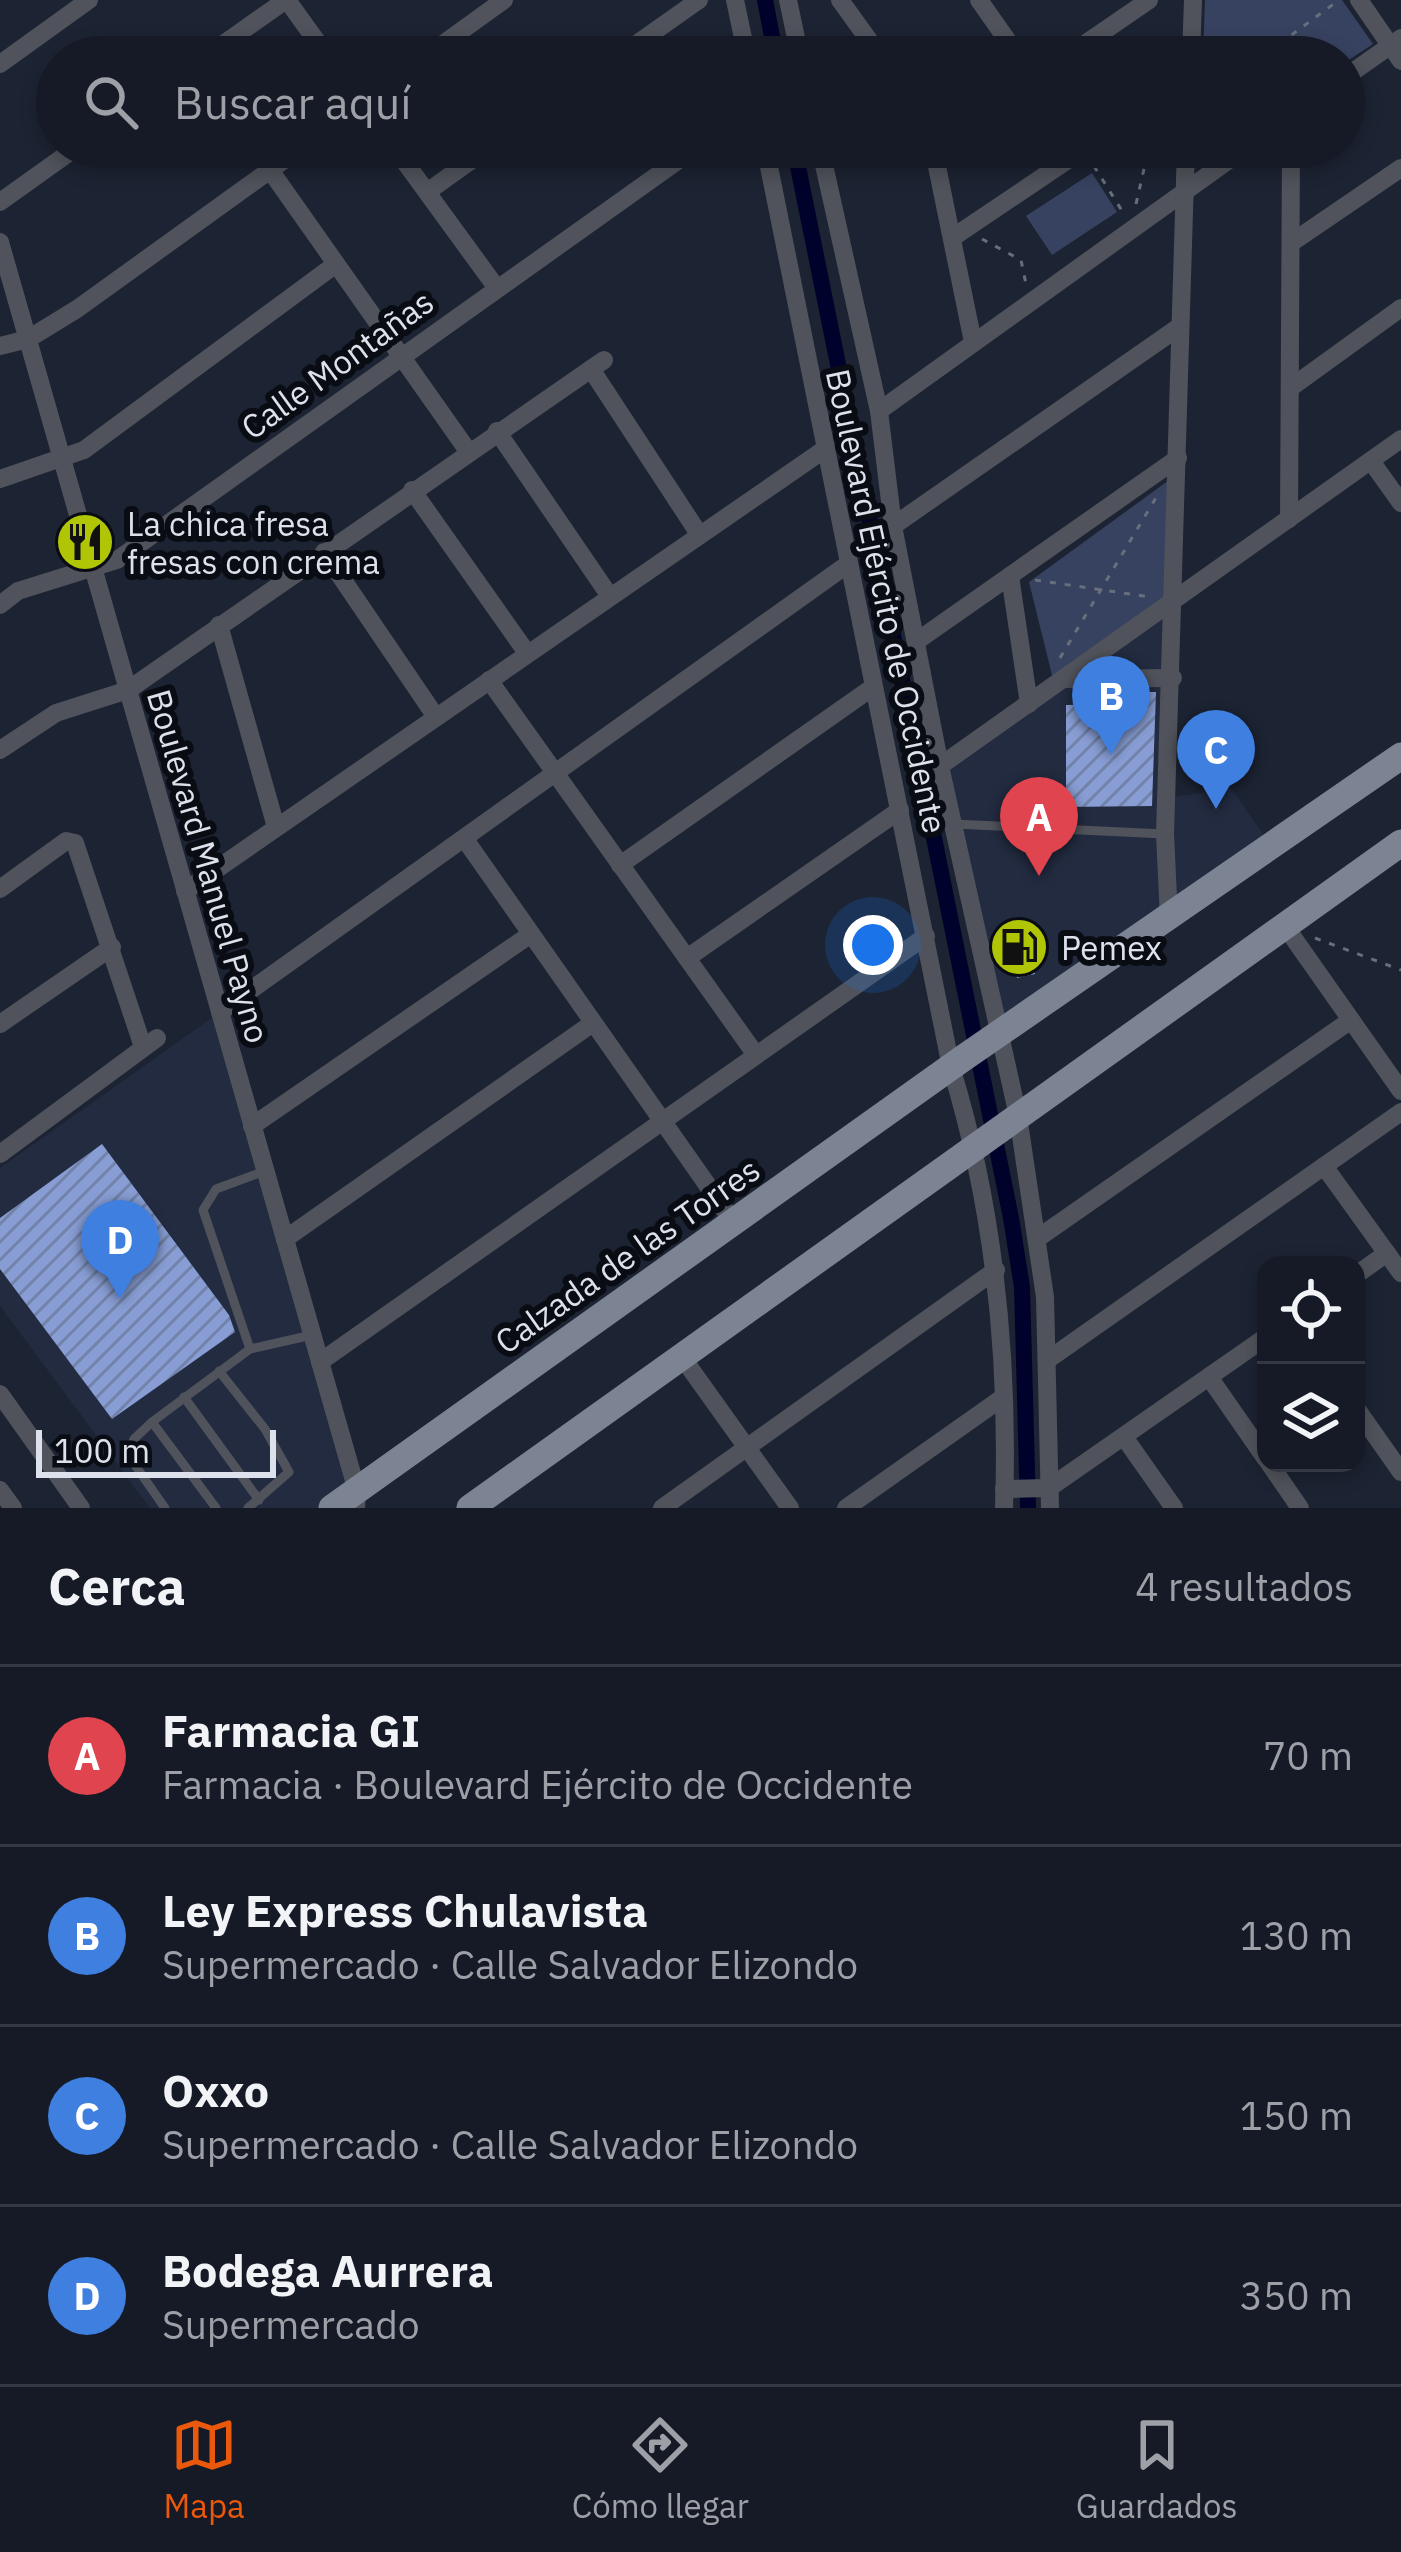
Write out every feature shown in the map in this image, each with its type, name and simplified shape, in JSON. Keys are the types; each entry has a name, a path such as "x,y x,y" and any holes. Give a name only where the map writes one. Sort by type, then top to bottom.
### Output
{"main road":[{"name":"Calzada de las Torres","path":"332,1508 356,1499 974,1051 1401,756"},
{"path":"470,1508 1401,843"}],"street":[{"path":"38,36 88,0"},
{"path":"235,36 286,0 313,36"},
{"path":"454,36 504,0"},
{"path":"648,36 699,0"},
{"path":"734,0 742,36"},
{"path":"788,0 796,36"},
{"path":"840,0 866,36"},
{"path":"979,0 1004,36"},
{"path":"1097,36 1149,0"},
{"path":"1191,36 1193,0"},
{"path":"1359,0 1398,48 1365,66"},
{"path":"0,64 36,38"},
{"path":"0,202 48,168"},
{"path":"0,346 28,340 273,168"},
{"path":"409,168 496,287"},
{"path":"427,192 461,168"},
{"name":"Calle Montañas","path":"0,605 18,591 117,560 667,168"},
{"name":"Boulevard Ejército de Occidente","path":"769,168 926,936 974,1051"},
{"name":"Boulevard Ejército de Occidente","path":"825,168 879,410 893,526 953,824 974,1051"},
{"path":"940,168 958,234 973,343"},
{"path":"958,234 1055,168"},
{"path":"1168,919 1165,834 1185,168"},
{"path":"879,410 1218,168"},
{"path":"1289,519 1291,168"},
{"path":"1291,243 1401,168"},
{"path":"270,170 468,452"},
{"name":"Boulevard Manuel Payno","path":"0,243 356,1499"},
{"path":"0,479 63,462 336,264"},
{"path":"1293,386 1401,308"},
{"path":"893,526 1179,327"},
{"path":"0,751 56,713 128,691 597,364 699,534"},
{"path":"497,431 609,595"},
{"path":"940,766 1029,704 1059,673 1174,601 1401,440"},
{"path":"185,891 824,449"},
{"path":"917,641 1178,458"},
{"path":"1371,461 1401,503"},
{"path":"412,490 526,653"},
{"path":"324,552 436,717"},
{"path":"220,1012 848,564"},
{"path":"1010,576 1029,704"},
{"path":"219,625 277,827"},
{"path":"1059,673 1173,678"},
{"path":"489,680 756,1055"},
{"path":"620,865 873,687"},
{"path":"687,958 900,810"},
{"path":"464,838 734,1223"},
{"path":"0,889 66,841 75,843 150,1042 0,1154"},
{"path":"1285,926 1401,1091"},
{"path":"252,1126 531,934"},
{"path":"320,1362 926,936"},
{"path":"0,1024 112,947"},
{"path":"1038,1238 1351,1020"},
{"path":"285,1239 593,1023"},
{"path":"974,1051 995,1132 1038,1238 1049,1359 1047,1495"},
{"path":"974,1051 995,1132 996,1270 1008,1495 1047,1495 1257,1343"},
{"path":"1049,1359 1401,1112"},
{"path":"1324,1166 1401,1273"},
{"path":"1365,1269 1387,1253"},
{"path":"662,1508 996,1270"},
{"path":"682,1357 790,1508"},
{"path":"1209,1377 1257,1447"},
{"path":"0,1394 81,1508"},
{"path":"849,1506 1002,1398"},
{"path":"1365,1421 1401,1472"},
{"path":"1124,1437 1174,1508"},
{"path":"1275,1472 1300,1508"},
{"path":"0,1490 13,1508"},
{"path":"849,1506 874,1508"}],"lane":[{"path":"953,824 1165,834"},
{"path":"250,1349 203,1210 216,1189 266,1172"},
{"path":"166,1508 128,1455 134,1439 250,1349 312,1335"},
{"path":"219,1371 265,1429 289,1472 248,1508"},
{"path":"184,1397 259,1500"},
{"path":"152,1422 216,1508"}],"path":[{"path":"1289,36 1339,0"},
{"path":"1097,168 1131,224 1144,168"},
{"path":"958,234 1021,260 1029,302"},
{"path":"1059,673 1157,496"},
{"path":"1010,576 1174,601"},
{"path":"1285,926 1401,970"}],"shaded area":[{"path":"1205,0 1342,0 1373,44 1365,49 1365,36 1204,36"},
{"path":"1092,173 1117,212 1052,255 1026,216"},
{"path":"1172,478 1170,594 1053,679 1029,582"},
{"path":"1174,601 1168,798 1231,788 1272,847 999,1035 940,766"},
{"path":"220,1012 357,1491 332,1508 150,1508 0,1306 0,1168"}],"building":[{"path":"1116,692 1156,692 1152,806 1066,807 1066,705 1116,704"},
{"path":"1022,919 1035,974 1017,978 1005,923"},
{"path":"102,1144 229,1315 235,1332 112,1419 0,1269 0,1218"}],"waterway":[{"path":"765,0 772,36"},
{"path":"798,168 1011,1218 1022,1287 1028,1508"}],"place":[{"name":"La chica fresa fresas con crema","path":"85,542"},
{"name":"Ley Express Chulavista","path":"1111,755"},
{"name":"Oxxo","path":"1216,809"},
{"name":"Farmacia GI","path":"1039,876"},
{"name":"Pemex","path":"1019,947"},
{"name":"Bodega Aurrera","path":"120,1299"}]}
